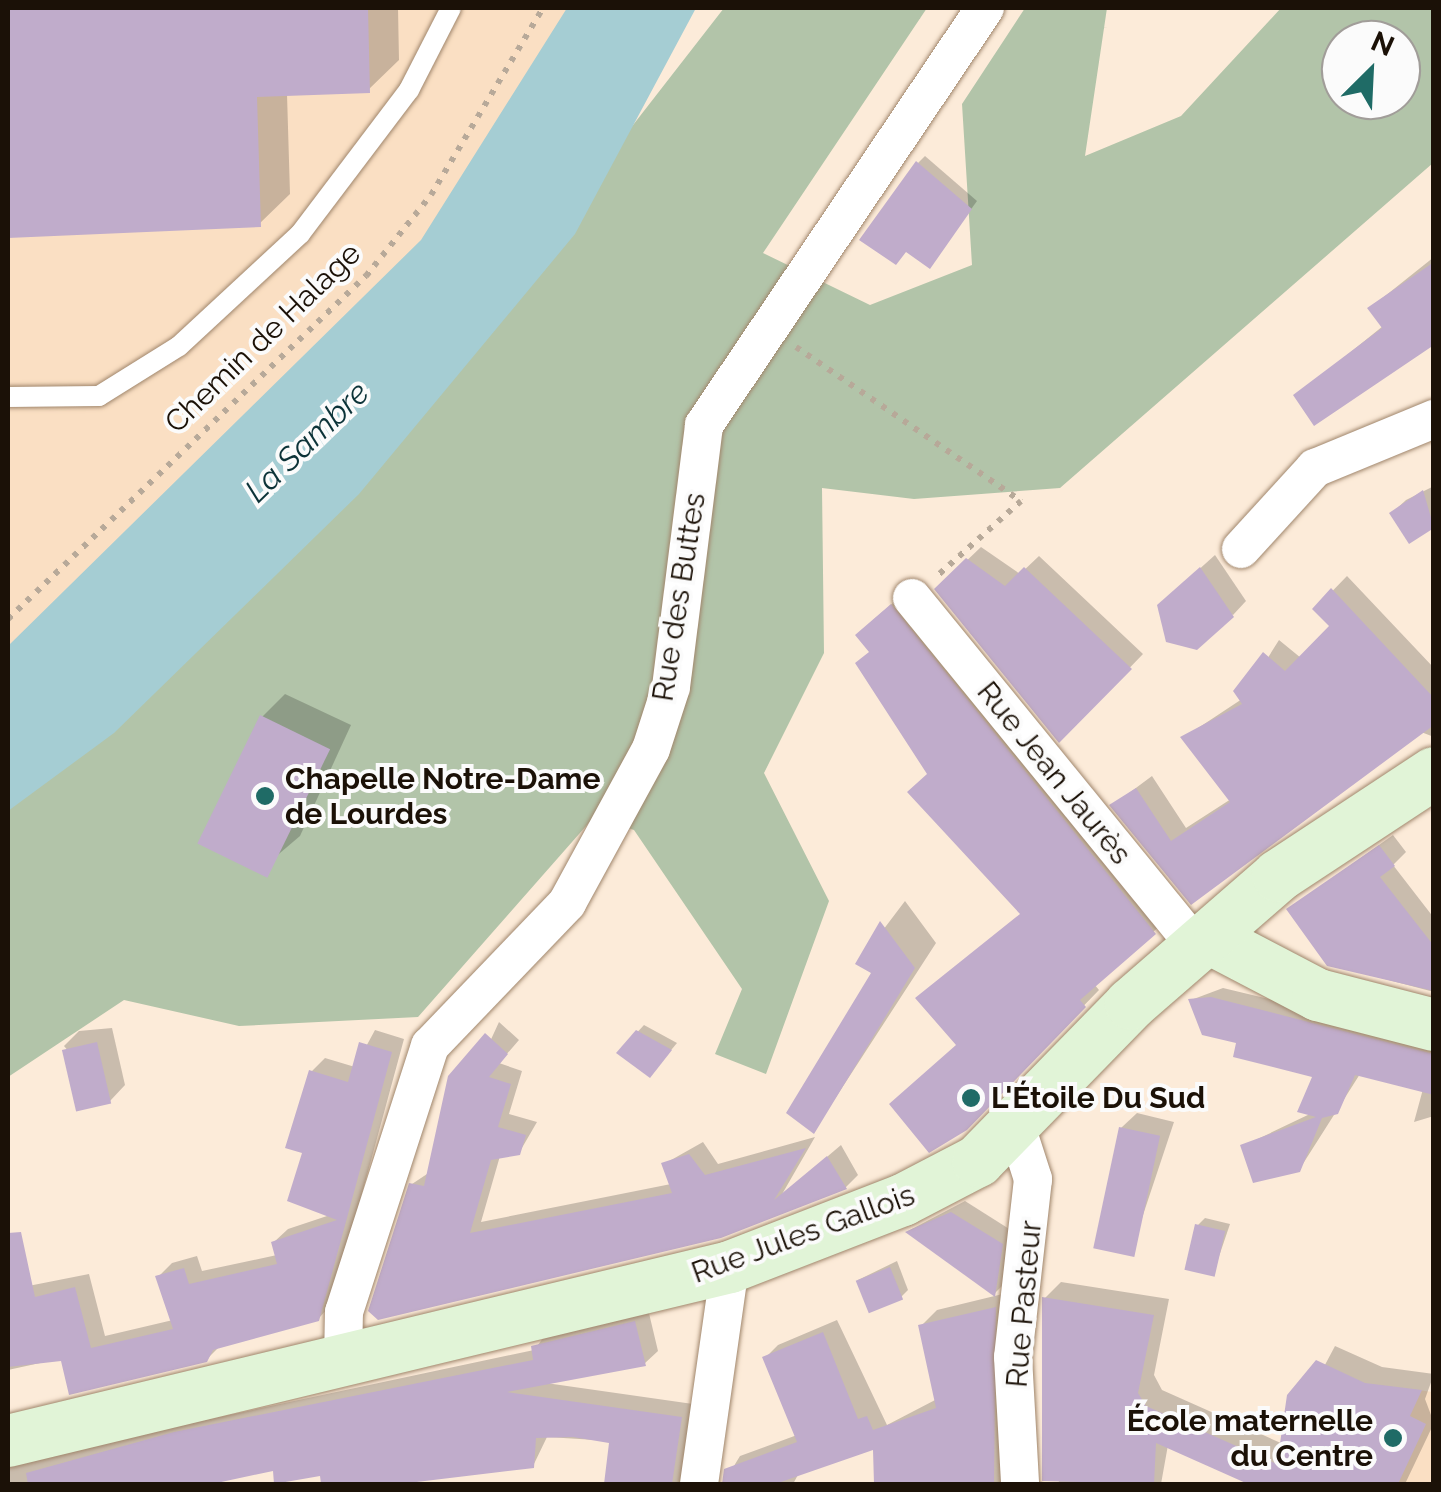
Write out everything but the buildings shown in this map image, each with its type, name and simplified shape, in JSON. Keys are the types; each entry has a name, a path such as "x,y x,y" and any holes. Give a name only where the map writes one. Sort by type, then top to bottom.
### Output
{"street":[{"name":"Rue des Buttes","path":"343,1362 344,1312 430,1046 567,903 651,749 671,687 704,425 985,8"},
{"path":"1240,549 1316,468 1434,418"},
{"name":"Rue Jean Jaurès","path":"912,598 1203,943 1318,996 1434,1025"},
{"name":"Rue Jules Gallois","path":"18,1441 730,1267 903,1200 978,1161 1203,943 1278,876 1434,772"},
{"name":"Rue Pasteur","path":"1016,1126 1034,1179 1013,1358 1020,1484"},
{"path":"699,1484 730,1267"}],"lane":[{"path":"8,397 99,396 179,346 300,234 409,90 451,8"}],"path":[{"name":"Chemin de Halage","path":"8,619 366,276 431,195 543,8"},
{"path":"769,329 1021,501 912,598"}],"shaded area":[{"path":"8,8 601,8 510,164 8,705"},
{"name":"École maternelle du Centre","path":"1378,1385 1433,1392 1433,1484 1332,1484"}],"green space":[{"path":"724,8 927,8 763,253 870,305 972,265 962,104 1025,8 1107,8 1085,156 1181,116 1281,8 1433,8 1433,163 1060,488 914,499 822,488 824,653 764,773 829,901 766,1074 715,1054 742,989 634,830 594,817 418,1017 239,1026 124,1000 8,1077 8,784 490,309"}],"water":[{"name":"La Sambre","path":"567,8 696,8 575,234 359,494 114,733 8,811 8,646 421,240"}],"place":[{"name":"Chapelle Notre-Dame de Lourdes","path":"265,796"},
{"name":"L'Étoile Du Sud","path":"971,1098"},
{"name":"École maternelle du Centre","path":"1393,1438"}]}
